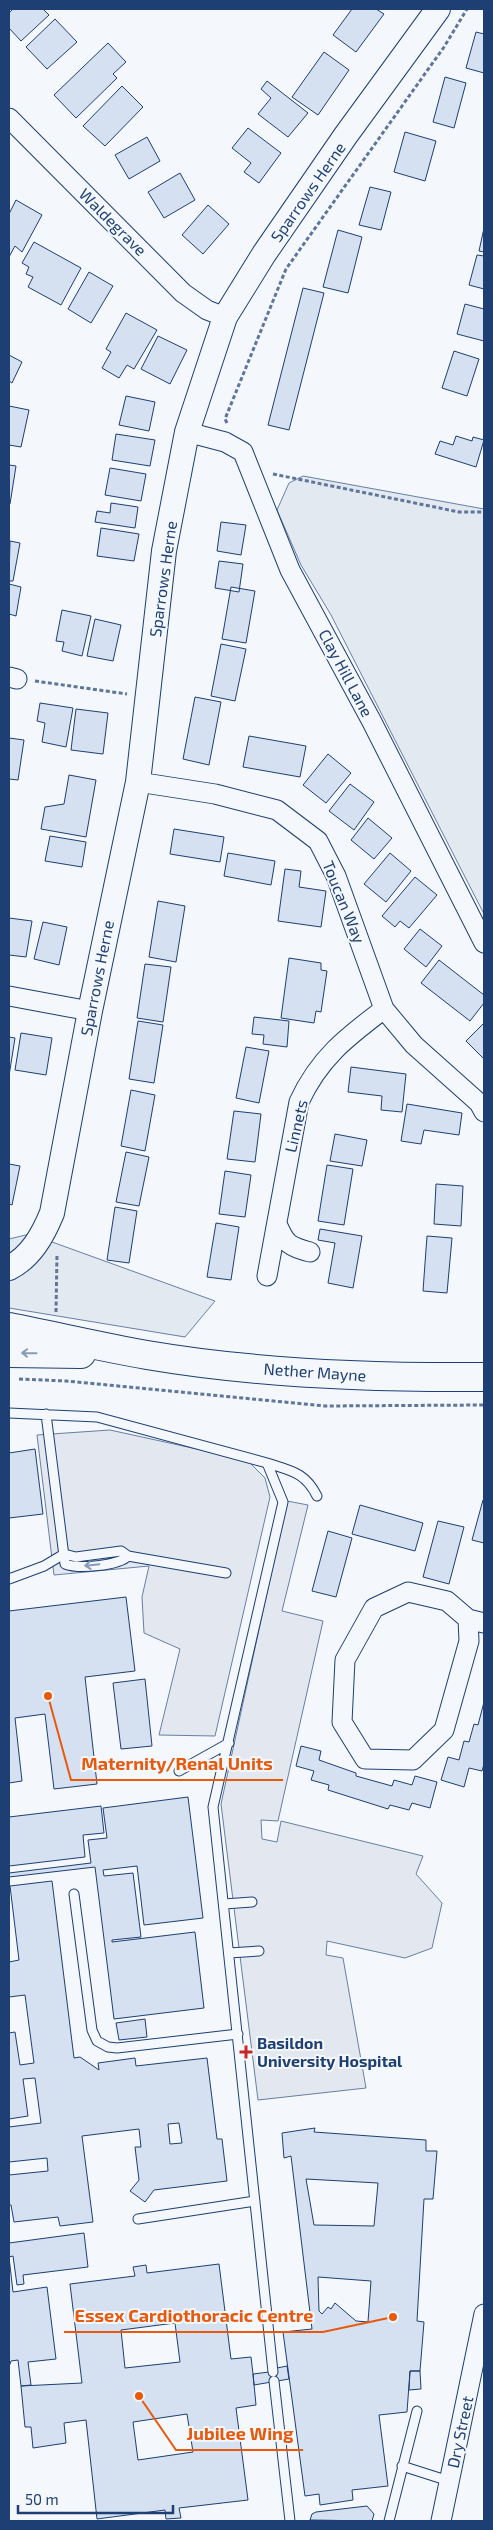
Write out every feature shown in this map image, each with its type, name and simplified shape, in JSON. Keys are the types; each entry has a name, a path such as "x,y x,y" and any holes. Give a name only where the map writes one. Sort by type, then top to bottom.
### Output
{"main road":[{"name":"Nether Mayne","path":"9,1327 147,1355 307,1373 425,1378 484,1377"},
{"name":"Nether Mayne","path":"9,1353 147,1355"}],"street":[{"name":"Sparrows Herne","path":"9,1268 32,1250 43,1233 52,1213 90,1011 138,782 164,551 187,432 225,317 264,254 346,135 438,9"},
{"name":"Waldegrave","path":"9,118 183,293 207,310 225,317"},
{"name":"Clay Hill Lane","path":"187,432 225,442 243,452 290,570 372,722 484,943"},
{"name":"Toucan Way","path":"138,782 215,794 277,810 318,841 336,876 384,1008 414,1046 479,1103 484,1112"},
{"path":"9,996 90,1011"},
{"name":"Linnets","path":"267,1276 299,1102 308,1082 341,1042 384,1008"},
{"path":"277,1224 285,1242 291,1247 310,1252"},
{"path":"408,1592 447,1601 476,1621 468,1641 444,1730 413,1760 365,1759 342,1722 345,1660 374,1608 408,1592"},
{"name":"Dry Street","path":"440,2521 484,2314"}],"lane":[{"path":"9,1412 97,1417 267,1463 298,1473 310,1483 317,1496"},
{"path":"46,1414 64,1554"},
{"path":"267,1463 283,1502 213,1807 273,2372"},
{"path":"9,1579 44,1566 64,1554 76,1558 121,1551 128,1556 226,1574"},
{"path":"179,1771 229,1743"},
{"path":"74,1894 92,2030 97,2041 108,2047 117,2048 238,2034"},
{"path":"224,1904 252,1902"},
{"path":"229,1953 259,1951"},
{"path":"138,2219 255,2202"},
{"path":"274,2381 290,2521"},
{"path":"389,2521 417,2411"},
{"path":"402,2466 449,2481"}],"path":[{"path":"231,427 225,419 286,269 444,47 467,9"},
{"path":"250,469 458,512 484,512"},
{"path":"13,678 148,697"},
{"path":"52,1213 57,1237 56,1318"},
{"path":"9,1379 66,1381 325,1406 484,1405"}],"shaded area":[{"path":"303,476 484,509 484,914 331,615 301,565 277,510 289,483"},
{"path":"30,1234 215,1301 185,1337 9,1308 9,1239"},
{"path":"110,1430 247,1460 265,1478 270,1497 215,1736 159,1735 180,1649 144,1633 142,1597 149,1566 54,1575 37,1435"},
{"path":"287,1501 308,1505 282,1611 323,1621 278,1821 261,1820 262,1839 277,1842 281,1821 423,1856 416,1874 442,1903 432,1948 405,1958 327,1941 326,1955 343,1958 366,2088 258,2100 221,1804"}],"building":[{"path":"13,9 43,9 49,15 21,41 9,28 9,13"},
{"path":"352,9 376,9 384,14 356,52 333,35"},
{"path":"55,19 77,42 47,69 26,47"},
{"path":"476,32 484,34 484,73 466,68"},
{"path":"108,43 126,62 113,74 117,78 76,118 54,95"},
{"path":"324,52 349,70 318,115 292,97"},
{"path":"445,77 466,83 454,128 433,122"},
{"path":"267,81 308,113 288,137 258,114 271,98 261,89"},
{"path":"122,86 143,107 105,146 83,126"},
{"path":"248,128 281,153 259,183 244,172 251,163 232,148"},
{"path":"405,132 436,141 425,181 394,172"},
{"path":"147,137 160,161 129,179 115,155"},
{"path":"180,173 195,200 164,218 148,192"},
{"path":"370,187 391,192 381,230 359,225"},
{"path":"16,200 42,215 22,252 15,246 9,257 9,214"},
{"path":"208,205 229,224 203,254 182,235"},
{"path":"484,228 484,252 479,251"},
{"path":"338,230 362,237 348,293 323,287"},
{"path":"34,242 81,268 61,305 28,287 33,277 26,274 29,267 22,263"},
{"path":"477,255 484,256 484,289 469,285"},
{"path":"89,272 113,286 91,323 68,309"},
{"path":"303,288 324,293 289,430 268,425"},
{"path":"465,304 484,309 484,341 457,334"},
{"path":"126,313 157,330 134,369 127,365 119,378 102,368 111,352 106,349"},
{"path":"158,336 187,350 170,384 141,369"},
{"path":"454,351 479,359 467,396 442,388"},
{"path":"9,355 22,362 12,383 9,381"},
{"path":"126,396 155,402 149,431 119,425"},
{"path":"9,406 29,410 21,447 9,445"},
{"path":"116,434 155,440 150,466 112,460"},
{"path":"456,436 472,441 473,437 484,440 476,467 435,454 440,441 453,445"},
{"path":"9,465 16,466 10,504 9,504"},
{"path":"110,468 146,474 141,501 105,495"},
{"path":"111,503 138,507 135,528 95,522 97,511 110,513"},
{"path":"221,522 246,525 241,555 217,551"},
{"path":"101,528 139,534 134,561 97,556"},
{"path":"10,541 20,543 13,581 9,581"},
{"path":"219,561 243,564 239,592 215,588"},
{"path":"9,584 21,587 16,616 9,614"},
{"path":"231,587 255,591 246,643 222,639"},
{"path":"62,610 91,616 82,656 62,651 64,642 56,641"},
{"path":"95,619 121,625 113,661 87,656"},
{"path":"221,644 246,649 235,701 211,696"},
{"path":"195,697 221,702 209,765 183,759"},
{"path":"40,703 73,708 66,747 42,742 45,723 37,721"},
{"path":"76,709 108,713 103,754 71,750"},
{"path":"249,736 306,746 300,777 243,767"},
{"path":"9,738 24,740 18,780 9,779"},
{"path":"328,754 351,773 326,803 303,785"},
{"path":"69,775 96,780 86,837 41,829 45,807 64,804"},
{"path":"350,784 374,802 354,830 329,811"},
{"path":"368,818 392,838 374,859 351,840"},
{"path":"174,829 224,837 220,862 170,854"},
{"path":"50,836 86,842 82,867 45,861"},
{"path":"228,853 275,861 271,885 224,876"},
{"path":"390,853 411,871 386,902 364,884"},
{"path":"285,869 301,871 299,887 326,891 321,927 278,921"},
{"path":"415,877 437,895 409,928 400,921 395,927 382,916"},
{"path":"158,901 185,906 176,962 149,957"},
{"path":"9,918 32,921 26,957 9,955"},
{"path":"43,922 67,927 59,965 34,959"},
{"path":"420,929 442,946 426,967 404,949"},
{"path":"289,958 321,963 321,970 327,971 321,1012 316,1011 314,1023 281,1018"},
{"path":"439,960 484,995 484,1003 470,1021 421,983"},
{"path":"145,964 171,967 163,1022 137,1018"},
{"path":"254,1017 289,1021 287,1047 263,1044 264,1035 252,1034"},
{"path":"138,1021 163,1025 154,1083 129,1079"},
{"path":"484,1023 484,1059 466,1041"},
{"path":"21,1033 52,1038 46,1075 15,1070"},
{"path":"9,1037 15,1038 9,1076"},
{"path":"246,1047 269,1051 259,1103 236,1098"},
{"path":"351,1067 406,1074 402,1112 381,1110 382,1096 348,1092"},
{"path":"131,1090 155,1095 145,1151 121,1146"},
{"path":"407,1104 462,1113 459,1135 424,1130 421,1144 401,1141"},
{"path":"234,1111 261,1114 255,1162 227,1159"},
{"path":"335,1134 367,1140 362,1166 330,1161"},
{"path":"126,1152 149,1157 139,1206 116,1202"},
{"path":"9,1164 20,1166 12,1205 9,1204"},
{"path":"327,1165 353,1169 344,1225 318,1221"},
{"path":"225,1171 251,1175 245,1217 219,1214"},
{"path":"436,1184 463,1186 461,1226 434,1224"},
{"path":"115,1207 137,1211 129,1263 107,1260"},
{"path":"216,1223 239,1227 231,1280 207,1277"},
{"path":"320,1229 362,1236 353,1288 328,1283 335,1243 318,1240"},
{"path":"427,1236 452,1238 447,1293 423,1291"},
{"path":"35,1449 43,1514 9,1518 9,1453"},
{"path":"484,1500 484,1543 472,1540"},
{"path":"360,1505 423,1523 415,1551 352,1534"},
{"path":"438,1521 464,1527 449,1584 423,1577"},
{"path":"328,1531 352,1538 336,1597 312,1591"},
{"path":"126,1597 135,1671 85,1677 97,1784 54,1789 45,1714 15,1718 22,1781 9,1783 9,1611"},
{"path":"145,1679 152,1746 121,1749 113,1683"},
{"path":"484,1702 484,1764 482,1771 469,1768 464,1787 441,1780 448,1757 459,1760 464,1741 469,1742 474,1724 478,1725"},
{"path":"301,1746 321,1751 319,1760 356,1773 356,1776 392,1786 394,1780 412,1785 415,1776 437,1782 430,1808 412,1803 409,1810 390,1805 388,1809 328,1790 329,1785 311,1780 314,1771 296,1766"},
{"path":"188,1797 203,1918 144,1925 137,1866 103,1870 104,1876 133,1873 141,1937 112,1940 112,1942 195,1932 204,2008 114,2019 95,1867 9,1877 9,1873 91,1863 88,1840 107,1838 103,1808"},
{"path":"101,1806 104,1833 83,1835 85,1857 9,1866 9,1817"},
{"path":"52,1881 74,2058 80,2057 99,2070 98,2063 135,2058 136,2066 207,2058 217,2139 222,2139 227,2181 154,2190 145,2202 130,2191 139,2180 135,2147 141,2147 139,2129 82,2136 93,2222 60,2226 58,2217 14,2222 11,2205 9,2205 9,2175 48,2171 47,2158 9,2162 9,2127 41,2123 35,2078 23,2079 28,2116 9,2119 9,2033 15,2032 20,2065 34,2063 25,1995 9,1997 9,1962 19,1960 10,1886","holes":["179,2123 182,2143 170,2144 168,2124"]},
{"path":"145,2019 147,2037 119,2040 116,2023"},
{"path":"315,2128 314,2132 426,2140 426,2151 437,2151 433,2199 424,2199 417,2321 424,2322 420,2371 410,2371 407,2412 379,2415 388,2486 352,2490 353,2500 320,2505 319,2494 305,2496 283,2332 312,2329 291,2156 284,2158 282,2133","holes":["306,2179 378,2183 374,2226 314,2225","318,2277 371,2281 368,2322 356,2321 335,2303 331,2309 328,2307 322,2314 319,2311"]},
{"path":"84,2233 88,2267 23,2275 24,2284 17,2285 13,2256 9,2257 9,2243"},
{"path":"9,2257 13,2292 47,2287 56,2359 28,2362 31,2385 21,2386 18,2360 11,2361 9,2367"},
{"path":"219,2264 231,2359 251,2357 256,2405 236,2408 248,2500 179,2508 181,2518 166,2519 165,2510 97,2519 86,2420 64,2423 66,2443 33,2448 31,2427 25,2427 21,2386 82,2383 70,2284 135,2276 133,2267 146,2265 147,2273","holes":["175,2323 180,2362 125,2368 121,2330","187,2414 193,2452 138,2460 133,2422"]},
{"path":"287,2366 289,2379 254,2385 253,2374 277,2371 277,2368"},
{"path":"410,2371 420,2371 421,2389 409,2390"},
{"path":"367,2506 374,2514 372,2521 310,2520 312,2514 316,2512"}],"place":[{"name":"Maternity/Renal Units","path":"48,1696"},
{"name":"Basildon University Hospital","path":"246,2052"},
{"name":"Essex Cardiothoracic Centre","path":"393,2317"},
{"name":"Jubilee Wing","path":"139,2396"}]}
